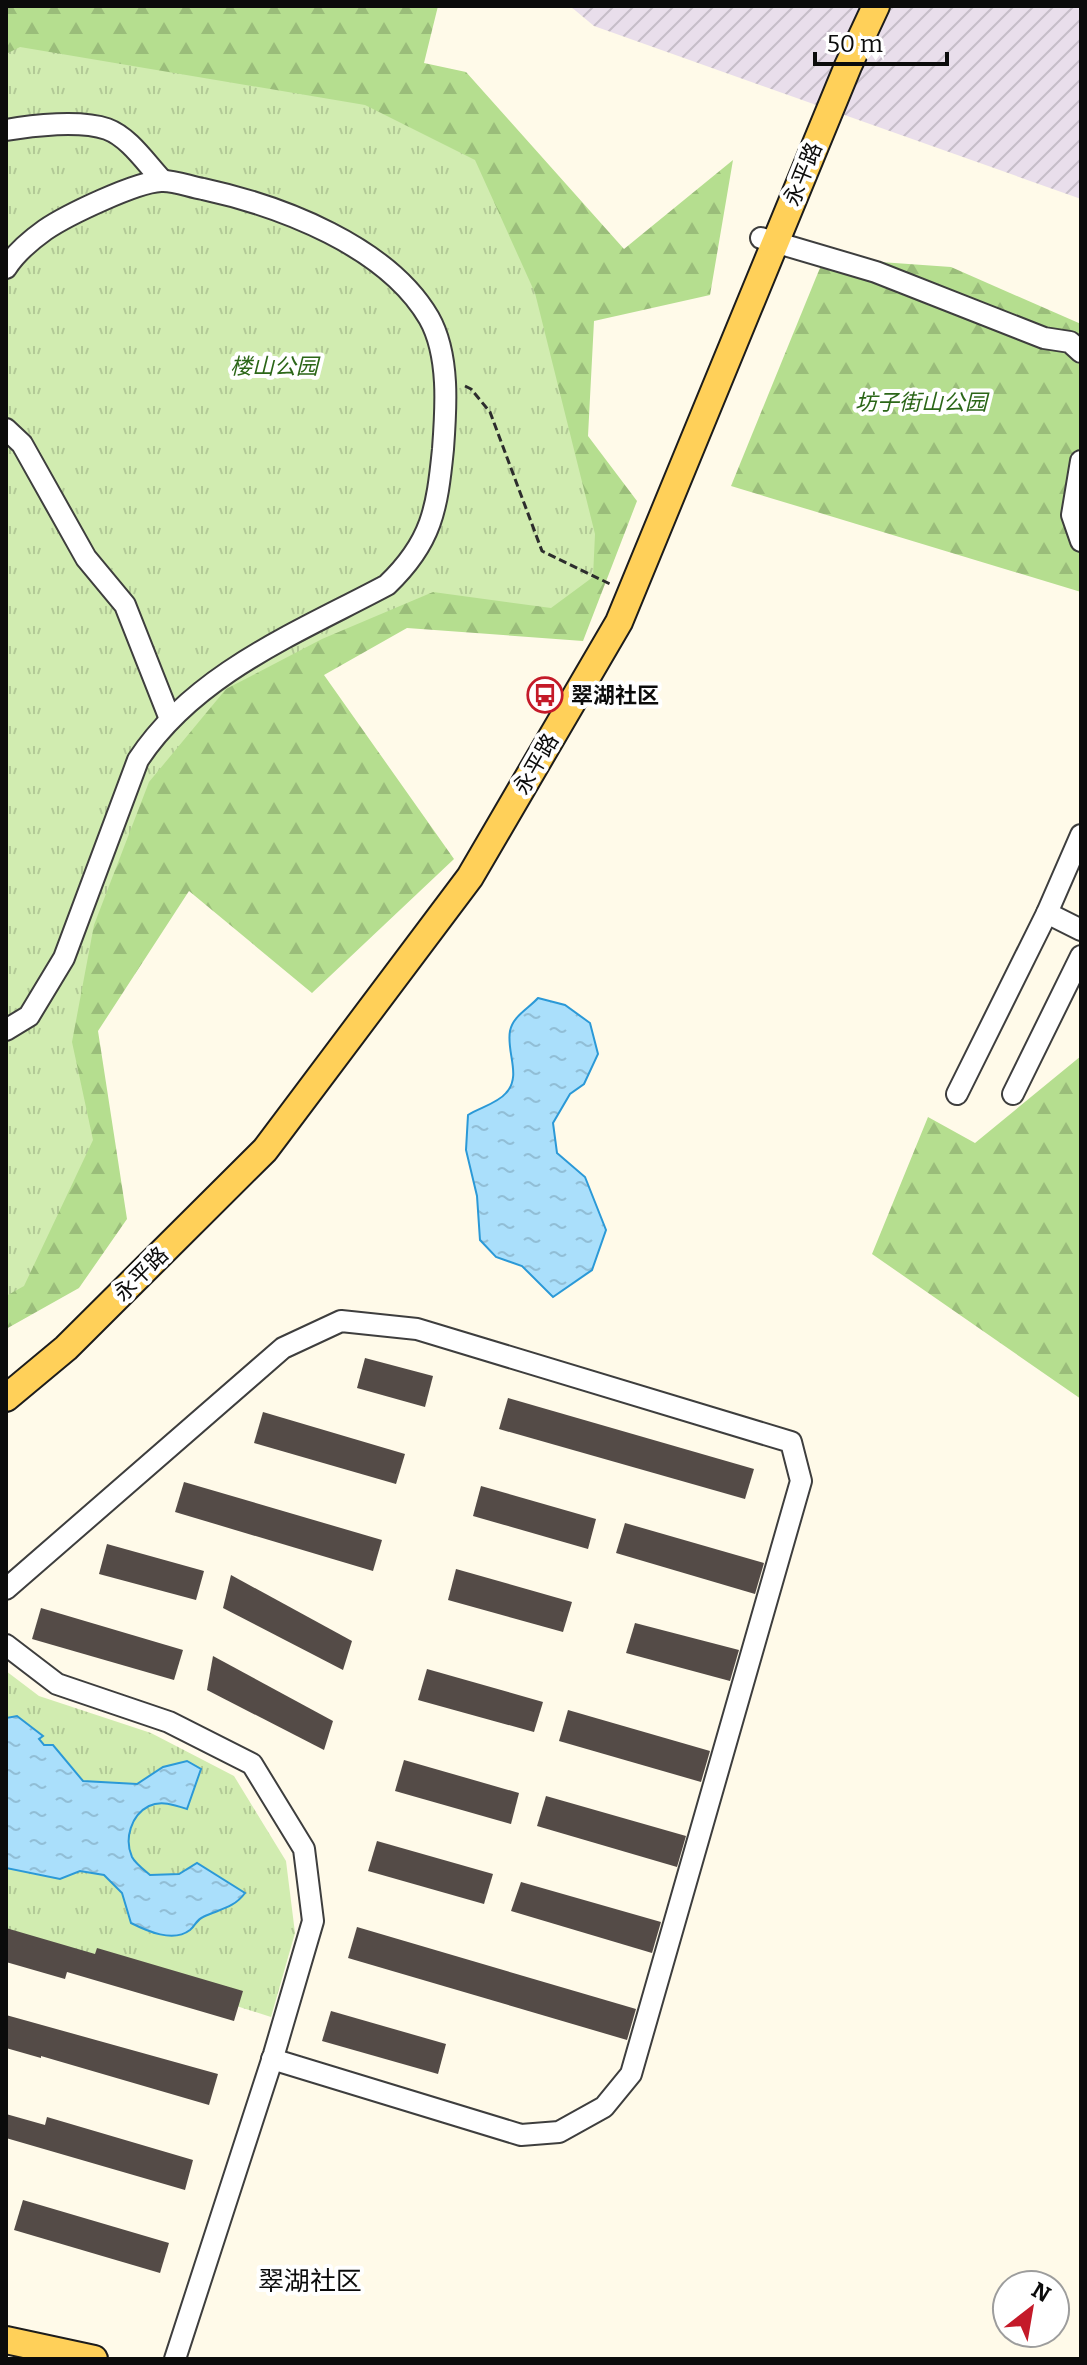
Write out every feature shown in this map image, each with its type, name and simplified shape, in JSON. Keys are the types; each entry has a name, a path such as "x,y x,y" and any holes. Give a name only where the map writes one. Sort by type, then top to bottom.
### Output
{"main road":[{"name":"永平路","path":"6,1398 66,1348 265,1150 470,877 619,622 768,240 834,60 860,6"},
{"name":"永平路","path":"6,1377 56,1337 254,1140 458,868 618,588 768,240 876,6"},
{"path":"6,2340 94,2359"}],"street":[{"path":"6,130 68,125 107,129 126,142 162,180"},
{"path":"6,268 43,231 126,191 162,180 220,193 278,212 333,235 371,257 404,286 430,320 442,357 445,424 438,497 430,528 405,568 387,585 240,663 170,719 151,740 138,760 64,958 29,1016 6,1030"},
{"path":"768,240 876,272 1044,338 1070,342 1081,352"},
{"path":"6,429 22,444 86,558 125,605 170,719"},
{"path":"1081,461 1072,515 1081,541"},
{"path":"957,1094 1047,913 1081,835"},
{"path":"1047,913 1081,930"},
{"path":"1013,1094 1081,956"},
{"path":"6,1589 283,1348 341,1321 417,1329 791,1442 801,1481 631,2074 604,2107 559,2132 521,2135 272,2059"},
{"path":"6,1645 57,1684 169,1722 252,1764 304,1849 313,1921 175,2359"}],"path":[{"path":"443,378 471,389 490,412 542,551 618,588"}],"shaded area":[{"path":"570,6 1081,6 1081,199 594,26"}],"green space":[{"name":"楼山公园","path":"6,6 438,6 424,63 466,72 624,249 733,160 710,295 594,321 588,436 637,501 583,641 407,628 324,675 454,859 312,993 189,891 98,1031 127,1219 79,1288 6,1329"},
{"name":"楼山公园","path":"20,47 365,105 475,160 535,293 595,534 593,577 551,608 433,592 322,639 226,689 149,782 94,925 72,1042 93,1140 24,1286 6,1296 6,54"},
{"name":"坊子街山公园","path":"824,258 951,267 1081,324 1081,592 731,486"},
{"path":"1081,1056 1081,1399 872,1254 928,1117 975,1143"},
{"path":"6,1671 39,1696 151,1733 234,1776 286,1861 295,1933 271,2017 6,1932"}],"water":[{"path":"538,998 565,1005 590,1023 598,1054 584,1084 570,1094 553,1123 557,1153 585,1177 606,1230 592,1270 553,1297 522,1266 496,1257 480,1240 477,1196 466,1150 468,1115 498,1100 511,1086 510,1031 518,1017"},
{"path":"17,1716 43,1736 39,1739 44,1745 53,1745 83,1781 137,1784 163,1767 187,1761 201,1769 187,1809 158,1803 138,1815 129,1835 132,1857 150,1875 179,1874 197,1863 245,1893 231,1905 201,1918 183,1934 168,1936 131,1923 122,1893 104,1875 80,1871 60,1879 6,1868 6,1718"}],"building":[{"path":"365,1358 433,1376 425,1407 357,1388"},
{"path":"508,1398 754,1469 745,1499 499,1429"},
{"path":"263,1412 405,1454 396,1484 254,1443"},
{"path":"184,1482 382,1540 373,1571 175,1512"},
{"path":"481,1486 596,1519 588,1549 473,1516"},
{"path":"625,1523 764,1563 755,1594 616,1553"},
{"path":"107,1544 204,1571 196,1600 99,1574"},
{"path":"456,1569 572,1602 563,1632 448,1600"},
{"path":"231,1575 352,1641 343,1670 223,1608"},
{"path":"41,1608 183,1650 174,1680 32,1639"},
{"path":"635,1623 739,1650 730,1681 626,1653"},
{"path":"213,1656 333,1721 324,1750 207,1690"},
{"path":"427,1669 543,1702 534,1732 418,1700"},
{"path":"568,1710 710,1751 701,1782 559,1741"},
{"path":"404,1760 519,1793 511,1824 395,1791"},
{"path":"546,1796 686,1836 677,1867 537,1826"},
{"path":"377,1841 493,1874 484,1904 368,1871"},
{"path":"521,1882 661,1922 652,1953 511,1911"},
{"path":"357,1927 636,2009 627,2040 348,1958"},
{"path":"6,1928 95,1954 97,1948 243,1991 234,2021 67,1972 65,1979 6,1962"},
{"path":"331,2011 446,2044 438,2074 322,2041"},
{"path":"6,2015 218,2074 209,2105 6,2048"},
{"path":"6,2114 45,2125 47,2117 193,2160 185,2190 6,2138"},
{"path":"23,2200 169,2243 160,2273 14,2230"}],"place":[{"name":"翠湖社区","path":"545,695"}],"district":[{"name":"翠湖社区","path":"310,2281"}]}
